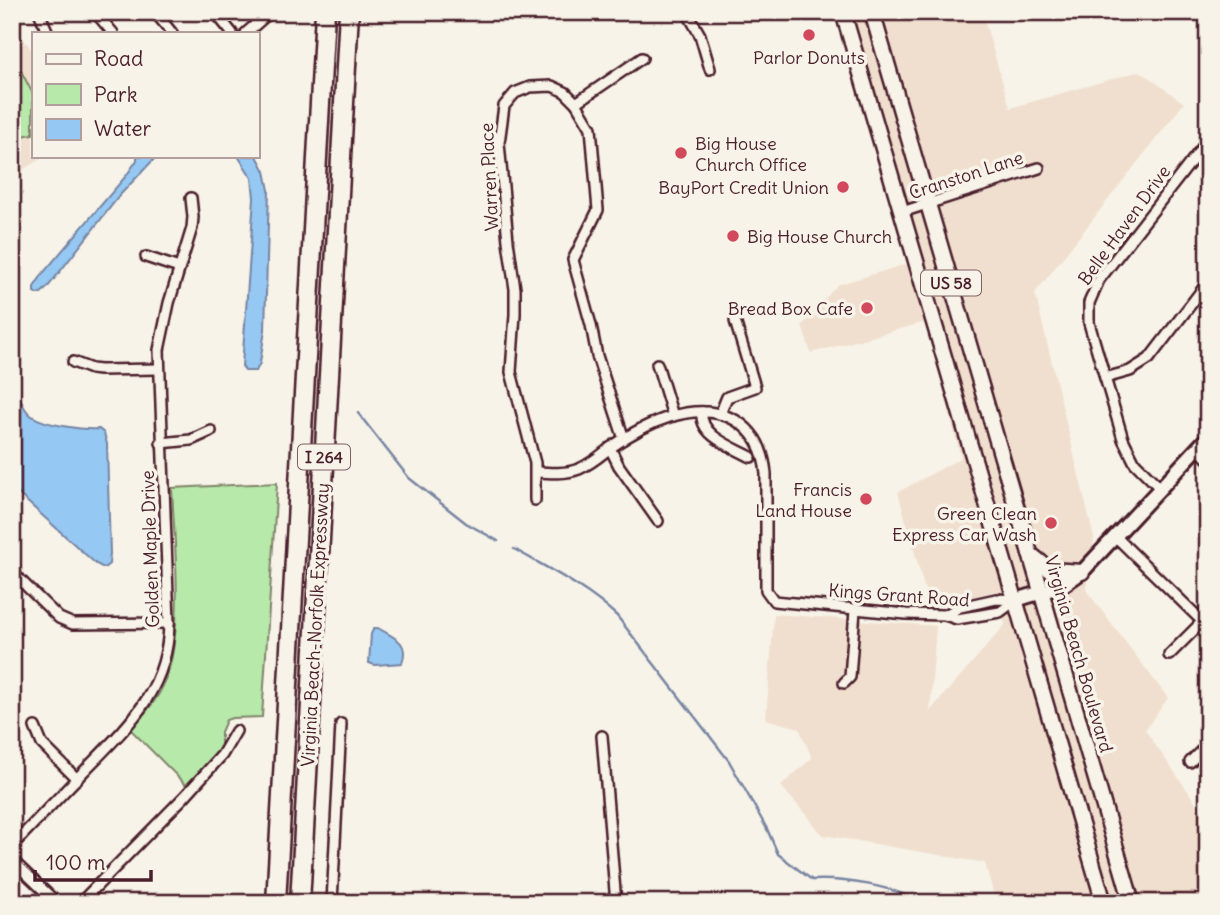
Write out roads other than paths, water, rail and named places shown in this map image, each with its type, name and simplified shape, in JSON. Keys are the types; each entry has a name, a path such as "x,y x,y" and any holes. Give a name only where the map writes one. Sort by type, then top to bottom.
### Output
{"highway":[{"name":"Virginia Beach-Norfolk Expressway","path":"276,903 325,12"},
{"name":"Virginia Beach-Norfolk Expressway","path":"300,903 349,12"}],"main road":[{"name":"US 58","path":"843,12 1104,903"},
{"name":"Virginia Beach Boulevard","path":"872,12 1132,903"},
{"path":"1030,554 1050,570 1082,572"}],"street":[{"path":"39,12 48,32"},
{"path":"95,12 112,32"},
{"path":"155,12 171,32"},
{"path":"215,12 231,32"},
{"path":"247,32 270,12"},
{"path":"687,12 700,35 710,69"},
{"path":"624,439 597,356 592,325 573,260 594,220 599,202 591,128 576,103 642,58"},
{"name":"Warren Place","path":"535,500 536,472 511,372 515,289 504,208 499,126 501,113 508,99 520,90 530,87 552,86 565,92 576,103"},
{"name":"Belle Haven Drive","path":"1159,487 1130,456 1123,439 1088,313 1092,293 1208,140"},
{"name":"Cranston Lane","path":"902,212 1040,168"},
{"name":"Golden Maple Drive","path":"12,846 132,721 151,695 166,653 169,622 158,369 160,337 192,228 191,198"},
{"path":"146,257 179,268"},
{"path":"1105,378 1130,371 1149,359 1208,282"},
{"path":"536,472 575,470 597,459 624,439 673,416 702,412 720,414 727,397 755,387 735,321"},
{"path":"73,362 91,369 158,369"},
{"path":"657,365 673,416"},
{"path":"702,412 701,422 708,432 751,457"},
{"name":"Kings Grant Road","path":"720,414 746,428 760,445 764,457 767,595 778,603 944,615 957,619 1002,611 1016,600 1068,583 1082,572 1208,437"},
{"path":"161,443 191,440 211,431"},
{"path":"1197,448 1208,459"},
{"path":"610,449 658,521"},
{"path":"1115,536 1205,619 1170,655"},
{"path":"12,572 67,623 79,625 169,622"},
{"path":"844,683 850,677 855,610"},
{"path":"332,903 341,724"},
{"path":"35,727 42,744 77,779"},
{"path":"80,903 185,796 222,755 236,731"},
{"path":"602,736 617,903"},
{"path":"1190,762 1208,744"},
{"path":"12,860 57,903"}],"water":[{"path":"155,158 120,195 47,288 41,293 34,292 34,287 44,272 137,160"},
{"path":"239,158 258,158 265,171 269,190 265,330 260,363 256,371 245,371 242,366 254,198 252,178"},
{"path":"12,375 22,403 32,416 74,428 99,429 104,433 107,444 110,554 109,564 104,568 96,564 12,488"},
{"path":"374,628 399,641 404,650 402,663 369,663 371,634"}],"waterway":[{"path":"358,413 409,478 466,523 498,541"},
{"path":"514,549 580,588 617,616 729,761 778,854 812,880 868,884 897,892 920,903"}],"place":[{"name":"Parlor Donuts","path":"809,35"},
{"name":"Big House Church Office","path":"681,153"},
{"name":"BayPort Credit Union","path":"843,187"},
{"name":"Big House Church","path":"733,236"},
{"name":"Bread Box Cafe","path":"867,308"},
{"name":"Francis Land House","path":"866,499"},
{"name":"Green Clean Express Car Wash","path":"1051,523"}]}
